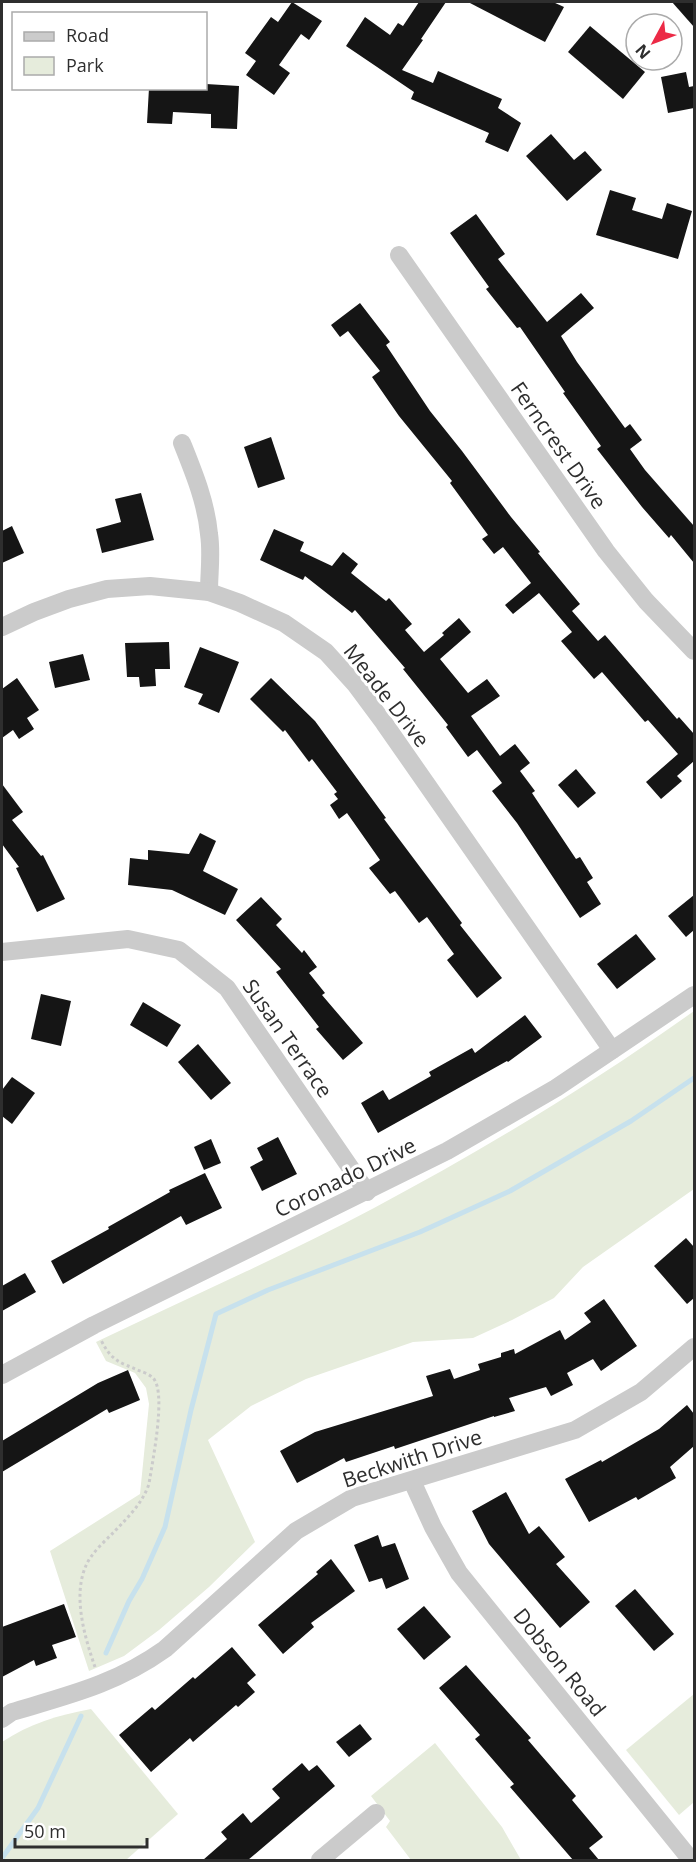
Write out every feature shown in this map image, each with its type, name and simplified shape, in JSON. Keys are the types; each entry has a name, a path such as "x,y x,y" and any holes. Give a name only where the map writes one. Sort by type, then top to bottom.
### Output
{"street":[{"name":"Ferncrest Drive","path":"399,255 606,550 646,601 694,651"},
{"path":"182,443 205,507 210,536 208,592"},
{"name":"Meade Drive","path":"2,627 69,599 107,589 150,586 208,592 240,603 284,623 326,652 355,684 612,1050"},
{"name":"Susan Terrace","path":"2,951 128,939 179,950 227,988 367,1192"},
{"name":"Coronado Drive","path":"2,1375 94,1325 447,1151 555,1088 694,995"},
{"name":"Beckwith Drive","path":"2,1719 12,1712 101,1685 144,1664 165,1649 296,1531 352,1498 575,1430 641,1392 694,1347"},
{"name":"Dobson Road","path":"412,1481 433,1527 459,1572 691,1860"},
{"path":"320,1860 376,1813"}],"path":[{"path":"94,1325 110,1356 119,1363 142,1371 153,1378 158,1388 160,1402 146,1494 139,1506 96,1551 85,1567 81,1583 85,1639 101,1685"}],"green space":[{"path":"694,1011 694,1189 583,1267 554,1298 512,1320 473,1338 413,1342 306,1379 251,1406 208,1440 255,1542 209,1587 159,1630 124,1656 89,1671 50,1551 140,1494 149,1404 146,1388 135,1373 106,1361 96,1342 305,1243 415,1186 577,1090"},
{"path":"694,1694 694,1802 679,1815 626,1750"},
{"path":"91,1709 178,1814 126,1860 2,1860 2,1742 44,1721"},
{"path":"435,1743 502,1827 521,1860 411,1860 386,1827 390,1821 371,1796"}],"building":[{"path":"292,2 322,21 309,40 301,34 279,65 290,73 274,95 246,75 256,61 245,53 271,17 278,22"},
{"path":"419,2 446,2 402,70 433,83 438,71 502,99 498,108 521,123 508,152 485,142 489,133 411,99 414,92 346,46 365,17 390,35 398,23 403,26"},
{"path":"468,2 553,2 564,7 545,42"},
{"path":"672,2 694,2 694,27 684,16 684,12 681,12"},
{"path":"590,26 624,54 624,72 645,72 623,99 568,52"},
{"path":"686,72 689,87 694,86 694,108 668,113 661,77"},
{"path":"207,84 239,86 237,129 211,128 211,114 173,112 172,124 147,123 149,90 207,90"},
{"path":"551,134 574,160 585,151 602,170 567,201 526,156"},
{"path":"610,190 636,198 632,210 662,219 667,203 692,211 678,259 596,235"},
{"path":"476,214 505,254 498,259 547,322 581,293 594,308 561,336 625,428 630,424 642,440 630,449 645,470 694,526 694,563 671,535 669,538 642,507 597,449 601,446 563,393 565,392 520,327 517,328 486,289 489,287 450,233"},
{"path":"360,303 390,342 386,345 430,411 540,552 538,553 580,604 572,611 598,641 605,635 677,719 679,717 694,734 694,761 677,776 682,781 661,799 646,782 678,754 648,720 645,722 602,672 594,679 561,641 572,632 539,593 513,614 505,605 531,583 503,547 494,554 482,539 488,535 450,483 452,481 399,416 372,377 380,371 348,331 340,337 331,325"},
{"path":"271,437 285,479 258,488 244,447"},
{"path":"141,493 154,540 102,553 96,529 121,522 115,499"},
{"path":"12,526 24,553 2,563 2,531"},
{"path":"274,529 304,542 300,551 332,566 343,552 358,564 351,573 386,601 389,598 412,624 405,630 424,652 459,618 471,632 440,659 468,693 487,679 500,696 471,716 500,756 515,744 530,763 520,771 535,791 532,793 576,859 580,857 593,878 587,882 601,904 580,918 517,823 492,791 502,783 477,750 468,757 446,727 448,725 403,669 405,668 355,610 352,613 305,576 303,580 260,560"},
{"path":"169,642 170,669 155,669 156,686 140,687 139,677 127,677 125,643"},
{"path":"200,647 239,662 219,713 198,704 203,694 184,687"},
{"path":"83,654 90,680 55,688 49,662"},
{"path":"17,678 39,710 27,718 34,729 19,739 13,730 2,738 2,689"},
{"path":"271,678 315,721 386,818 384,819 462,923 460,925 502,978 477,998 447,960 454,954 427,917 419,923 395,891 390,894 369,868 380,860 347,813 339,819 330,805 338,799 334,794 337,792 312,759 309,762 285,730 283,732 250,699"},
{"path":"576,769 596,793 578,808 558,785"},
{"path":"2,784 23,812 12,820 41,856 43,855 65,899 37,912 16,868 19,867 2,844"},
{"path":"200,833 216,841 203,871 238,889 225,915 172,890 128,885 130,858 148,860 148,850 189,854"},
{"path":"694,895 694,930 686,937 668,916"},
{"path":"261,897 282,919 276,925 302,953 304,950 317,967 309,973 325,993 322,995 363,1043 343,1060 316,1029 319,1027 276,972 281,969 236,920"},
{"path":"636,934 656,959 617,989 597,964"},
{"path":"41,994 71,1001 61,1046 31,1039"},
{"path":"143,1002 181,1025 167,1047 130,1025"},
{"path":"525,1015 542,1037 508,1062 378,1133 361,1103 383,1090 389,1100 431,1076 429,1072 472,1048 475,1053"},
{"path":"198,1044 231,1083 211,1100 178,1062"},
{"path":"12,1077 35,1093 12,1124 2,1116 2,1090"},
{"path":"278,1137 297,1174 262,1191 250,1167 263,1160 257,1148"},
{"path":"211,1139 221,1163 204,1170 194,1147"},
{"path":"205,1173 222,1208 186,1225 181,1216 63,1284 51,1261 109,1229 108,1227 170,1192 169,1190"},
{"path":"686,1238 694,1247 694,1298 687,1304 654,1266"},
{"path":"25,1273 36,1292 2,1311 2,1286"},
{"path":"604,1299 637,1346 601,1371 593,1359 567,1373 573,1385 551,1396 546,1387 509,1398 515,1411 395,1449 394,1446 346,1462 344,1458 297,1483 280,1451 315,1432 433,1396 426,1376 450,1369 454,1379 480,1370 478,1364 501,1357 501,1353 514,1349 515,1354 560,1330 565,1340 591,1322 584,1313"},
{"path":"128,1370 140,1400 109,1413 107,1409 2,1472 2,1441 98,1383"},
{"path":"687,1405 694,1414 694,1446 670,1467 676,1478 638,1500 636,1497 589,1522 565,1479 601,1460 602,1462 659,1429"},
{"path":"506,1492 529,1534 539,1526 565,1557 556,1564 590,1602 560,1628 489,1544 472,1511"},
{"path":"378,1535 382,1547 395,1543 409,1579 386,1589 382,1578 369,1582 354,1545"},
{"path":"331,1559 355,1591 311,1623 314,1627 283,1654 258,1625 318,1574 316,1572"},
{"path":"635,1589 674,1634 654,1651 615,1606"},
{"path":"64,1604 76,1637 52,1645 57,1658 36,1666 34,1660 2,1677 2,1627"},
{"path":"424,1606 451,1637 424,1660 397,1629"},
{"path":"232,1647 256,1675 247,1683 255,1692 238,1707 236,1705 193,1742 190,1738 151,1772 119,1735 152,1707 155,1710 193,1677 195,1679"},
{"path":"466,1665 531,1738 528,1740 576,1796 572,1800 603,1837 589,1848 599,1860 573,1860 510,1787 514,1784 475,1739 480,1735 439,1688"},
{"path":"360,1724 372,1739 349,1757 336,1742"},
{"path":"302,1763 309,1771 317,1765 335,1786 248,1860 203,1860 227,1839 221,1832 243,1813 251,1823 280,1798 272,1789"}],"waterway":[{"path":"106,1653 165,1527 191,1410 216,1314 268,1290 420,1232 510,1191 631,1121 694,1078"},
{"path":"2,1858 38,1808 81,1716"}]}
